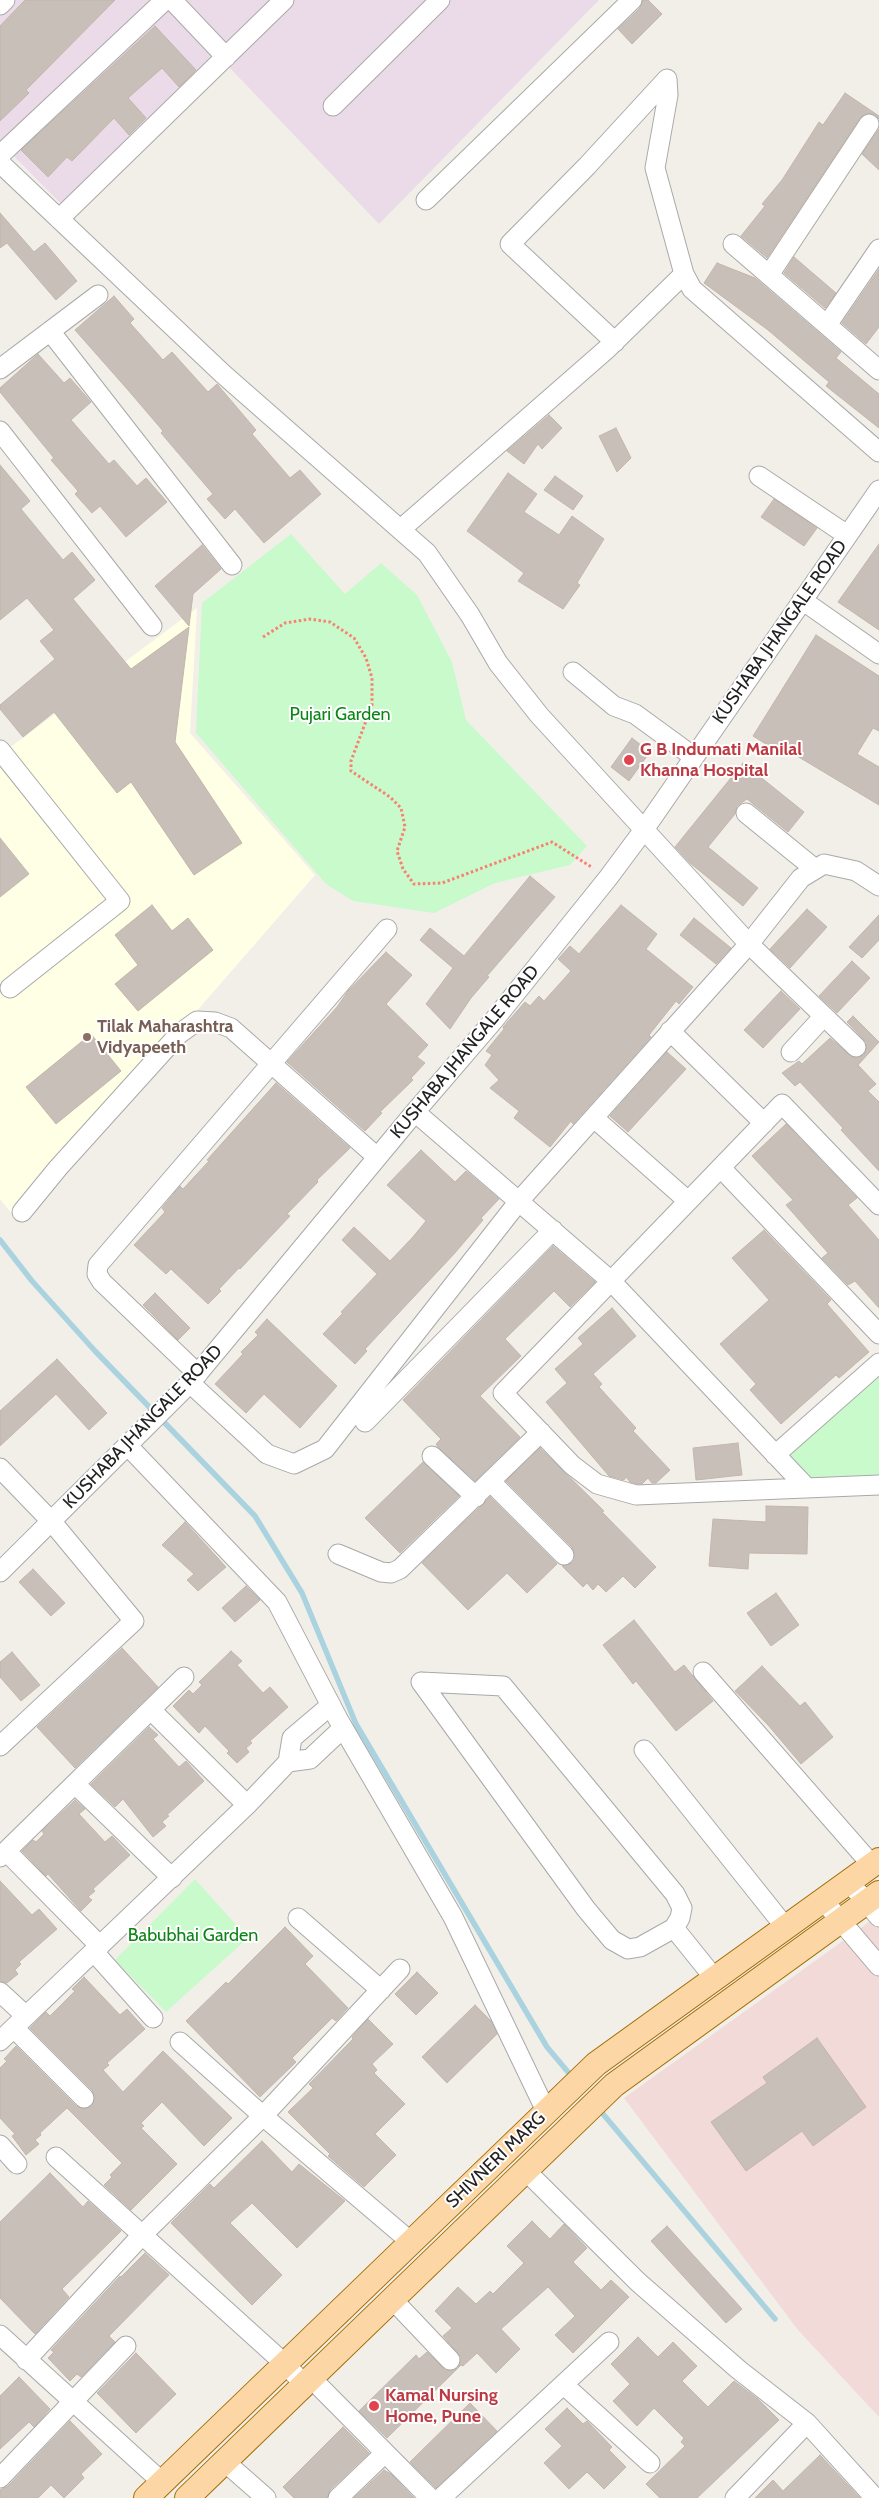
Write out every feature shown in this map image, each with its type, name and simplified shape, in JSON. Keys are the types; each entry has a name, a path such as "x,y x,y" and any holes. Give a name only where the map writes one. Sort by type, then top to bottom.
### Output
{"main road":[{"name":"SHIVNERI MARG","path":"154,2490 596,2064 876,1863"},
{"name":"SHIVNERI MARG","path":"187,2498 614,2085 840,1922 875,1904"}],"street":[{"path":"0,5 5,0"},
{"path":"0,155 165,0"},
{"path":"172,0 226,57"},
{"path":"59,219 284,0"},
{"path":"426,200 632,0"},
{"path":"333,106 436,2"},
{"path":"615,342 510,244 587,166 667,79 668,95 654,168 684,274 692,289 879,452"},
{"path":"769,275 869,124"},
{"path":"0,164 223,374 427,553 470,615 498,663 539,715 642,831 748,944 856,1046"},
{"path":"733,244 879,370"},
{"path":"827,325 879,249"},
{"path":"401,529 615,342 684,274"},
{"path":"0,369 98,295"},
{"path":"50,331 232,565"},
{"path":"0,431 152,626"},
{"path":"759,476 847,535"},
{"name":"KUSHABA JHANGALE ROAD","path":"0,1572 189,1384 377,1157 494,1020 608,878 847,535 872,514 879,490"},
{"path":"802,600 879,654"},
{"path":"573,672 614,706 635,714 694,757"},
{"path":"0,750 120,900 10,988"},
{"path":"746,813 815,869"},
{"path":"388,929 98,1265 97,1274 102,1282 189,1384 266,1454 294,1464 325,1449 519,1201 748,944 801,878 824,864 856,871 879,886"},
{"path":"791,1052 824,1016"},
{"path":"22,1212 58,1168 179,1034 197,1021 214,1022 231,1028 377,1157"},
{"path":"670,1032 764,1122"},
{"path":"879,1205 782,1104 503,1393 572,1464 597,1484 636,1495 879,1484"},
{"path":"415,1112 553,1230 610,1282 807,1488"},
{"path":"594,1118 688,1201"},
{"path":"721,1168 879,1334"},
{"path":"365,1422 553,1230"},
{"path":"776,1455 879,1363"},
{"path":"338,1554 381,1572 391,1573 400,1569 541,1432"},
{"path":"134,1440 277,1602 343,1728 453,1917 553,2105"},
{"path":"432,1456 476,1497"},
{"path":"0,1468 52,1522 134,1621 0,1746"},
{"path":"491,1482 564,1554"},
{"path":"703,1672 876,1863"},
{"path":"153,2018 97,1949 3,1854 184,1677"},
{"path":"421,1682 504,1686 675,1894 682,1908 680,1918 674,1928 640,1947 628,1949 612,1940 586,1909 421,1682"},
{"path":"13,2028 248,1805 288,1762 292,1738 331,1705"},
{"path":"151,1710 248,1805"},
{"path":"288,1762 310,1759 343,1728"},
{"path":"644,1750 786,1928"},
{"path":"75,1784 172,1878"},
{"path":"849,1882 875,1904"},
{"path":"823,1900 879,1966"},
{"path":"298,1918 381,1990"},
{"path":"674,1928 715,1979"},
{"path":"26,2360 142,2234 263,2116 400,1969"},
{"path":"0,1992 13,2028 84,2098"},
{"path":"180,2042 263,2116 411,2242"},
{"path":"0,2145 17,2164"},
{"path":"56,2156 285,2364 308,2382 430,2498"},
{"path":"526,2171 638,2282 739,2370 806,2423 874,2498"},
{"path":"393,2300 450,2360"},
{"path":"0,2335 26,2360 73,2399 154,2490"},
{"path":"441,2498 609,2342"},
{"path":"0,2478 73,2399 126,2346"},
{"path":"564,2385 650,2463"},
{"path":"735,2498 806,2423"},
{"path":"338,2498 385,2454"},
{"path":"225,2462 266,2498"}],"path":[{"path":"263,637 284,623 310,619 330,622 354,638 366,658 372,678 372,705 351,761 350,771 390,797 401,808 405,827 398,851 403,869 414,884 442,883 552,842 608,878"}],"shaded area":[{"path":"0,0 599,0 379,224 229,67 74,217 0,142"},
{"name":"Tilak Maharashtra Vidyapeeth","path":"197,608 190,733 315,875 16,1219 0,1199 0,755"},
{"path":"879,1915 879,2417 798,2330 624,2098"}],"green space":[{"name":"Pujari Garden","path":"291,534 345,594 381,563 417,595 452,662 466,720 587,846 570,865 495,883 434,913 353,901 326,884 196,733 202,603"},
{"path":"879,1369 879,1478 812,1480 785,1454"},
{"name":"Babubhai Garden","path":"195,1879 248,1938 166,2012 115,1960"}],"building":[{"path":"25,0 115,0 26,90 29,93 0,121 0,26"},
{"path":"643,0 648,0 662,14 632,44 618,29 640,8"},
{"path":"155,26 196,70 179,87 162,68 128,98 146,118 129,135 114,118 72,161 67,157 48,177 21,150"},
{"path":"845,93 879,116 879,119 869,113 860,118 767,258 741,236 765,206 762,204 782,180 819,122 823,125"},
{"path":"879,129 879,170 862,154"},
{"path":"0,213 34,252 45,243 77,281 56,300 7,243 0,248"},
{"path":"794,257 836,293 825,308 784,273"},
{"path":"717,263 755,278 841,352 836,358 879,394 879,428 826,386 829,382 768,330 704,283"},
{"path":"879,269 879,327 866,344 842,323"},
{"path":"114,296 134,319 130,323 163,360 172,352 208,392 217,384 256,430 252,434 290,478 300,470 321,494 264,543 235,509 225,519 207,499 213,494 161,433 163,431 75,330"},
{"path":"38,354 64,383 70,378 91,402 71,420 109,464 114,460 137,486 146,478 167,502 126,537 100,506 92,513 75,494 78,491 51,460 54,458 0,392 0,388"},
{"path":"549,415 562,428 542,449 538,444 524,464 507,451"},
{"path":"616,428 631,458 617,472 599,436"},
{"path":"0,465 30,501 21,509 63,560 72,552 95,580 73,599 131,669 189,627 175,742 242,843 194,875 131,782 117,793 54,712 23,737 0,709 0,705 55,659 40,641 54,630 27,598 0,620"},
{"path":"508,473 537,494 524,512 559,535 572,516 604,539 577,583 580,585 563,609 518,581 524,573 467,531"},
{"path":"555,476 583,496 573,510 544,490"},
{"path":"774,499 817,528 804,546 761,517"},
{"path":"879,544 879,630 838,602"},
{"path":"202,545 221,569 193,594 189,626 155,586"},
{"path":"816,635 879,676 879,731 873,728 857,754 879,767 879,805 787,750 784,755 753,736"},
{"path":"632,738 650,752 629,781 611,767"},
{"path":"743,763 804,812 788,832 747,799 737,806 735,814 708,847 758,888 743,906 690,863 675,847"},
{"path":"0,838 29,874 0,897"},
{"path":"530,876 555,897 487,976 489,977 471,998 450,1029 426,1004 453,968 420,940 430,928 464,956"},
{"path":"152,905 172,931 188,918 213,950 138,1011 115,984 138,965 115,935"},
{"path":"621,905 657,934 646,949 693,987 679,1004 676,1001 649,1035 651,1037 573,1124 571,1121 550,1147 514,1118 519,1111 490,1088 499,1080 485,1065 492,1055 486,1051 504,1029 503,1027 525,1002 530,1006 539,996 544,1001 571,971 558,959 570,946 579,954"},
{"path":"807,909 827,927 790,968 770,949"},
{"path":"879,915 879,940 862,958 849,947"},
{"path":"694,918 731,948 716,964 680,935"},
{"path":"386,952 412,975 386,1004 428,1045 417,1057 425,1063 411,1078 413,1080 380,1112 382,1113 365,1131 287,1062 337,1007 348,991"},
{"path":"852,961 870,978 837,1013 819,996"},
{"path":"781,991 800,1009 763,1048 744,1030"},
{"path":"853,1016 879,1042 858,1065 876,1084 868,1091 879,1102 879,1171 841,1130 843,1128 800,1082 795,1086 782,1073 799,1061 802,1064 830,1038 853,1058 864,1055 867,1043 847,1022"},
{"path":"91,1034 121,1071 56,1124 26,1087"},
{"path":"667,1052 686,1069 628,1132 610,1116"},
{"path":"276,1083 350,1148 317,1180 318,1182 287,1214 290,1216 219,1289 221,1291 208,1304 171,1269 166,1274 134,1245 165,1212 162,1208 180,1186 183,1189"},
{"path":"786,1124 857,1198 848,1205 879,1240 879,1308 855,1281 848,1285 822,1258 828,1253 786,1205 793,1200 752,1156"},
{"path":"421,1150 455,1182 466,1171 499,1199 481,1218 483,1220 454,1254 365,1349 367,1351 355,1364 323,1334 377,1274 342,1240 354,1227 390,1261 412,1238 426,1221 387,1185"},
{"path":"764,1230 831,1300 827,1304 869,1352 839,1378 836,1375 781,1424 750,1390 756,1384 720,1344 769,1300 732,1258"},
{"path":"553,1246 595,1282 570,1307 554,1291 505,1339 521,1356 480,1396 520,1437 475,1481 438,1447 436,1444 441,1439 403,1400"},
{"path":"155,1293 190,1328 178,1340 143,1305"},
{"path":"612,1308 636,1336 593,1374 602,1384 599,1387 636,1428 633,1431 670,1470 656,1483 652,1483 648,1478 642,1484 637,1484 630,1482 626,1477 624,1480 609,1476 546,1402 567,1383 555,1369 583,1344 578,1338"},
{"path":"267,1319 337,1386 300,1428 264,1394 246,1413 215,1384 243,1354 241,1352 258,1335 255,1332"},
{"path":"57,1359 107,1413 89,1430 56,1394 0,1446 0,1411"},
{"path":"738,1443 742,1475 696,1480 693,1448"},
{"path":"540,1448 604,1511 602,1512 656,1567 635,1588 623,1576 606,1592 598,1584 593,1590 587,1583 583,1587 562,1566 572,1563 575,1558 572,1547 506,1481"},
{"path":"423,1462 459,1496 400,1553 365,1518"},
{"path":"490,1497 557,1564 527,1593 507,1573 468,1610 422,1563"},
{"path":"766,1506 808,1507 807,1554 749,1553 748,1569 709,1566 713,1519 766,1522"},
{"path":"185,1522 226,1567 198,1591 187,1580 194,1574 162,1545"},
{"path":"33,1569 65,1603 51,1616 19,1582"},
{"path":"246,1586 260,1600 235,1622 222,1608"},
{"path":"776,1593 799,1625 771,1646 747,1613"},
{"path":"634,1620 675,1672 684,1665 713,1701 676,1731 636,1681 633,1684 603,1645"},
{"path":"122,1648 158,1687 75,1768 37,1727"},
{"path":"231,1651 242,1661 237,1665 263,1693 270,1687 288,1707 250,1741 252,1743 246,1748 249,1752 237,1763 227,1753 229,1751 205,1726 199,1733 173,1706 189,1690 193,1694 202,1685 199,1682"},
{"path":"12,1652 40,1685 21,1701 0,1677 0,1662"},
{"path":"762,1666 800,1706 805,1702 833,1737 801,1764 768,1725 735,1691"},
{"path":"149,1727 158,1735 153,1739 179,1767 186,1761 204,1781 167,1815 169,1816 162,1822 166,1826 153,1837 123,1799 115,1807 91,1784"},
{"path":"75,1800 85,1809 79,1814 105,1842 112,1836 130,1855 93,1889 95,1891 88,1897 92,1900 81,1911 48,1874 46,1876 22,1851 33,1840 36,1842 44,1834 42,1831"},
{"path":"0,1881 32,1915 39,1909 57,1929 19,1962 21,1964 15,1970 18,1974 7,1983 0,1981"},
{"path":"285,1927 313,1956 305,1964 348,2008 336,2021 332,2018 292,2058 296,2062 260,2097 186,2021 226,1982 228,1984"},
{"path":"417,1972 438,1993 416,2015 395,1994"},
{"path":"84,1977 120,2015 127,2009 145,2029 107,2063 109,2065 103,2070 123,2092 163,2051 232,2118 204,2146 162,2102 141,2123 144,2126 141,2128 177,2164 131,2210 104,2185 112,2177 110,2175 122,2163 67,2108 40,2133 41,2135 35,2140 39,2144 26,2155 12,2136 15,2134 0,2118 0,2068 7,2061 4,2059 16,2046 76,2106 86,2109 92,2106 95,2096 92,2090 30,2028 46,2012 50,2016 75,1991 72,1989"},
{"path":"475,2005 491,2021 497,2034 447,2083 422,2057"},
{"path":"368,2019 393,2044 372,2064 377,2070 374,2073 405,2104 375,2134 396,2155 364,2187 328,2156 330,2154 288,2112 313,2088 309,2084 353,2039 352,2037"},
{"path":"817,2038 866,2107 813,2146 802,2131 746,2171 711,2122 767,2083 763,2077"},
{"path":"262,2141 292,2172 299,2164 345,2201 297,2248 252,2203 230,2223 282,2275 252,2305 171,2223 210,2184 214,2188"},
{"path":"50,2173 83,2207 88,2201 121,2231 62,2289 69,2297 35,2334 0,2298 0,2222"},
{"path":"532,2221 550,2239 564,2224 587,2248 573,2262 601,2290 611,2280 629,2297 573,2353 555,2335 575,2316 548,2287 501,2329 520,2349 496,2373 477,2353 463,2366 461,2365 458,2368 461,2357 443,2336 452,2328 435,2311 458,2287 476,2304 490,2291 493,2294 524,2263 507,2246"},
{"path":"667,2226 742,2309 726,2323 651,2241"},
{"path":"145,2253 169,2275 109,2336 115,2342 81,2377 77,2374 70,2381 48,2358 54,2352 51,2350 120,2276"},
{"path":"638,2337 658,2357 673,2342 697,2366 682,2381 708,2407 734,2381 758,2399 779,2420 697,2498 660,2498 646,2484 685,2446 681,2442 684,2438 654,2408 637,2426 613,2401 630,2384 611,2364"},
{"path":"427,2352 446,2371 458,2368 387,2438 359,2411 416,2355 419,2359"},
{"path":"136,2353 176,2394 136,2433 97,2393"},
{"path":"19,2377 50,2409 34,2427 29,2422 0,2449 0,2396"},
{"path":"470,2403 497,2431 436,2488 410,2462"},
{"path":"567,2408 583,2424 587,2421 612,2447 609,2450 626,2467 604,2489 587,2472 569,2489 544,2463 562,2446 545,2429"},
{"path":"70,2421 102,2454 81,2474 84,2478 64,2498 51,2485 38,2498 0,2498 0,2490 8,2486"},
{"path":"343,2427 369,2453 330,2490 327,2498 294,2498 283,2487"},
{"path":"820,2455 860,2498 755,2498 773,2480 783,2491"},
{"path":"384,2470 391,2474 414,2498 354,2498"}],"waterway":[{"path":"0,1240 32,1281 95,1351 255,1516 302,1593 356,1724 547,2047 573,2078"},
{"path":"598,2108 775,2319"}],"place":[{"name":"G B Indumati Manilal Khanna Hospital","path":"629,760"},
{"name":"Tilak Maharashtra Vidyapeeth","path":"87,1037"},
{"name":"Kamal Nursing Home, Pune","path":"374,2406"}]}
